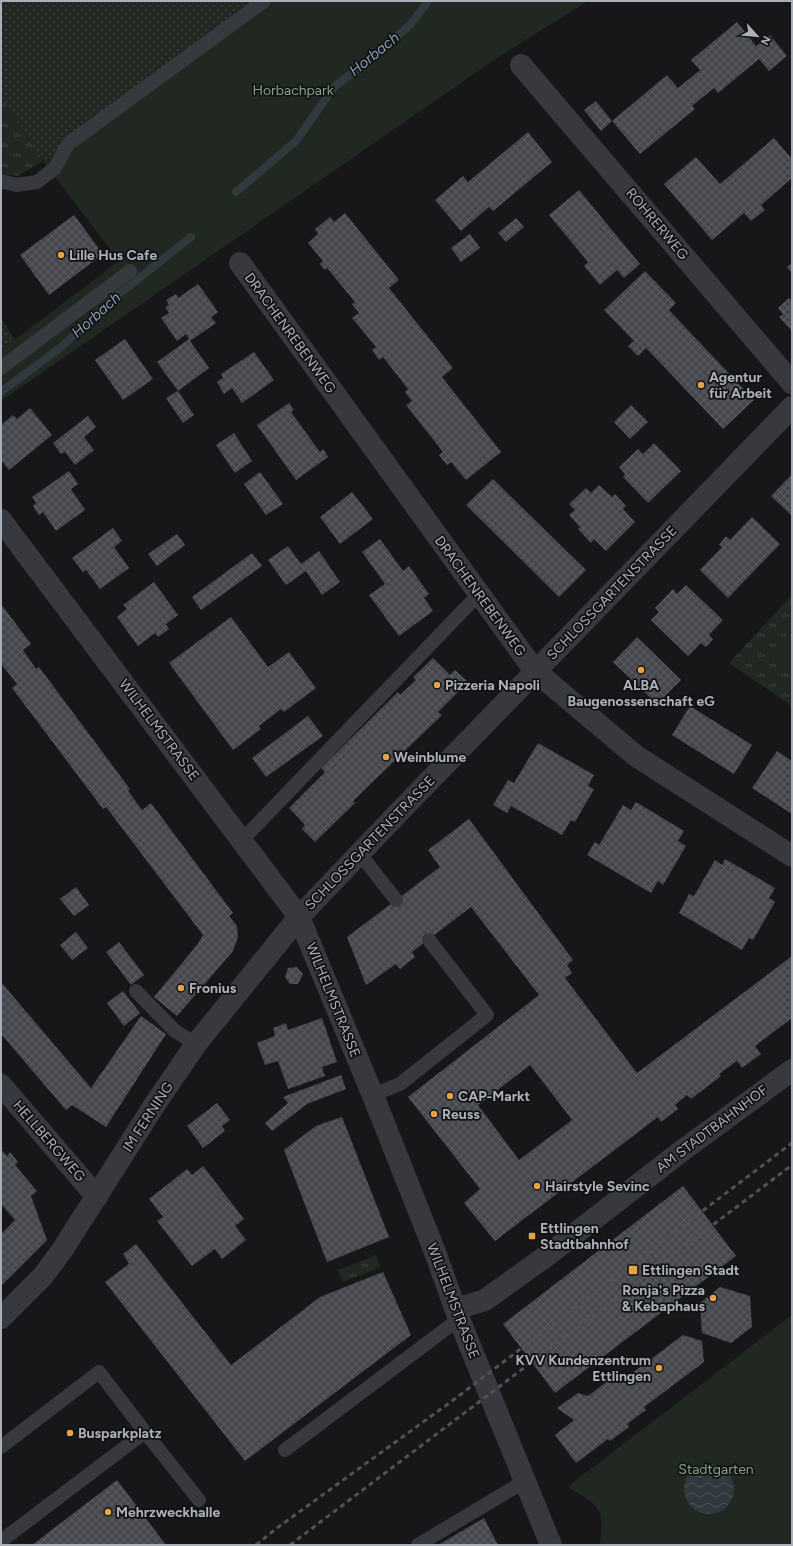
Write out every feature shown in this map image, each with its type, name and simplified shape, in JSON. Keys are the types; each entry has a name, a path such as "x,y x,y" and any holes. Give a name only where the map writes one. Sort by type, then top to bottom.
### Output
{"street":[{"name":"ROHRERWEG","path":"521,65 792,383"},
{"name":"DRACHENREBENWEG","path":"240,263 535,671 636,756 792,856"},
{"name":"SCHLOSSGARTENSTRASSE","path":"299,917 535,671 792,407"},
{"name":"WILHELMSTRASSE","path":"1,520 299,917 372,1095 435,1252 457,1314 551,1545"},
{"name":"IM FERNING","path":"1,1318 43,1276 63,1249 155,1104 196,1044 299,917"},
{"name":"AM STADTBAHNHOF","path":"457,1314 485,1300 549,1254 680,1153 792,1070"},
{"name":"HELLBERGWEG","path":"1,1085 97,1197"}],"lane":[{"path":"1,181 16,185 37,182 55,168 68,144 264,1"},
{"path":"1,368 130,271"},
{"path":"242,840 479,594"},
{"path":"360,854 396,900"},
{"path":"372,1095 400,1084 487,1015 429,940"},
{"path":"136,991 175,1031 196,1044"},
{"path":"285,1450 457,1314"},
{"path":"1,1447 99,1372 200,1500"},
{"path":"1,1541 145,1432"},
{"path":"418,1545 525,1481"}],"green space":[{"path":"1,1 251,1 255,8 43,161 1,97"},
{"name":"Horbachpark","path":"264,1 588,1 497,58 1,401 1,350 119,261 43,161"},
{"path":"1,97 43,161 18,176 1,174"},
{"path":"1,318 15,340 1,350"},
{"path":"792,595 792,706 729,663"},
{"path":"791,630 792,631 792,670 771,651"},
{"path":"376,1255 381,1267 343,1282 338,1270"},
{"name":"Stadtgarten","path":"792,1315 792,1545 600,1545 602,1523 601,1515 594,1504 569,1488 571,1484"}],"water":[{"path":"709,1464 723,1468 730,1475 734,1489 730,1503 723,1510 709,1514 695,1510 688,1503 684,1489 688,1475 695,1468"}],"building":[{"path":"737,22 756,46 770,35 787,56 769,71 759,59 718,93 714,88 692,106 695,109 640,154 612,121 667,75 678,88 700,70 691,60"},
{"path":"596,101 612,121 601,131 584,110"},
{"path":"528,132 552,162 493,211 489,207 461,231 435,200 463,176 468,182"},
{"path":"774,138 792,159 792,178 761,205 765,210 751,221 744,213 712,240 664,184 696,157 720,184"},
{"path":"579,190 640,264 624,278 617,270 600,285 584,266 588,262 549,215"},
{"path":"345,213 399,280 389,288 453,368 442,377 501,452 466,480 451,462 447,465 439,455 443,452 406,405 412,401 405,392 408,389 383,357 379,360 372,350 376,347 352,318 359,313 352,304 355,302 327,268 325,270 320,264 323,261 308,243 318,234 315,229 330,217 334,222"},
{"name":"Lille Hus Cafe","path":"74,215 103,254 49,295 20,255"},
{"path":"516,218 524,227 506,242 498,233"},
{"path":"470,234 480,248 461,262 451,248"},
{"path":"792,263 792,273 787,267"},
{"path":"645,271 676,303 669,310 754,400 723,429 646,348 638,356 628,346 634,341 604,310"},
{"path":"198,284 218,312 211,317 216,323 190,341 209,368 178,391 157,362 189,339 186,334 177,341 161,318 169,313 165,307 169,305 166,300 176,294 178,298"},
{"path":"789,298 792,302 792,331 779,317 783,314 778,308"},
{"path":"125,339 153,379 123,400 95,360"},
{"path":"254,352 274,380 242,403 232,388 224,394 217,382 223,378 221,374"},
{"path":"178,391 194,415 183,423 166,398"},
{"path":"289,403 294,410 291,412 320,452 323,449 328,457 296,480 257,425"},
{"path":"631,405 648,422 630,439 614,422"},
{"path":"30,408 52,435 9,470 1,460 1,425 13,415 17,419"},
{"path":"88,416 96,427 84,437 94,450 75,465 65,452 61,454 53,443"},
{"path":"234,433 252,461 235,473 216,445"},
{"path":"654,443 681,471 648,503 623,477 625,474 619,467 638,449 643,454"},
{"path":"69,471 78,484 71,489 85,510 56,531 43,512 39,515 33,506 36,503 32,497"},
{"path":"260,472 283,504 266,515 244,484"},
{"path":"792,474 792,516 771,496"},
{"path":"493,479 586,570 559,597 466,505"},
{"path":"599,485 612,497 615,494 626,506 623,509 635,522 606,551 594,539 591,543 578,529 580,527 569,515 575,510 569,504 586,488 591,493"},
{"path":"352,492 373,519 340,544 320,517"},
{"path":"752,517 780,544 728,598 700,570 722,547 719,545 726,536 730,540"},
{"path":"113,528 122,541 114,547 129,568 100,589 86,570 83,572 72,558"},
{"path":"177,534 185,545 157,566 148,554"},
{"path":"380,539 403,571 409,566 429,594 424,598 433,611 399,636 369,595 385,584 362,552"},
{"path":"288,546 301,564 319,551 340,582 322,595 306,571 286,585 268,560"},
{"path":"252,553 262,566 201,610 192,597"},
{"path":"154,582 178,615 166,624 169,629 158,637 155,633 138,646 117,617 127,609 123,605"},
{"path":"686,585 723,620 709,635 713,639 706,647 701,643 688,656 651,620 659,612 655,608 673,589 677,594"},
{"path":"1,604 31,644 23,650 36,669 39,667 130,789 128,791 142,810 151,803 233,913 229,916 237,926 238,937 233,951 177,1016 154,997 197,945 203,935 106,807 103,809 12,688 17,684 2,665 1,666"},
{"path":"231,617 268,667 289,652 316,688 284,712 281,709 259,726 261,729 233,750 169,663"},
{"path":"637,637 681,680 657,704 613,662"},
{"path":"433,658 450,675 455,670 468,682 438,712 442,715 353,801 355,803 315,842 302,829 305,825 289,808 325,772 321,768 398,692 400,695 416,680 413,677"},
{"path":"690,706 752,745 734,774 672,735"},
{"path":"308,716 323,736 266,777 252,758"},
{"path":"538,743 594,775 588,786 594,789 575,822 571,820 562,835 511,806 507,813 493,805 508,780 514,783"},
{"path":"777,751 792,761 792,814 752,788"},
{"path":"636,802 684,831 678,841 686,846 663,885 658,881 651,893 587,855 595,842 599,845 623,805 631,810"},
{"path":"469,819 573,960 567,965 572,973 565,978 637,1073 792,956 792,1018 755,1046 761,1054 742,1068 737,1061 719,1074 721,1076 691,1099 687,1095 675,1105 678,1109 661,1122 658,1117 495,1241 464,1203 480,1189 408,1097 539,995 471,907 412,952 415,957 400,969 396,964 366,985 347,937 440,867 428,850","holes":["530,1065 572,1120 519,1160 478,1105"]},
{"path":"725,859 775,888 769,898 775,902 753,940 749,938 742,950 679,913 689,894 694,896 715,860 722,865"},
{"path":"76,887 89,905 74,916 60,899"},
{"path":"76,932 88,948 72,960 60,945"},
{"path":"119,942 144,975 131,985 106,952"},
{"path":"297,967 303,974 298,984 290,984 285,977 288,968"},
{"path":"1,982 91,1088 141,1016 166,1034 106,1127 72,1105 66,1110 1,1034"},
{"path":"123,991 140,1013 124,1026 107,1003"},
{"path":"322,1018 337,1062 322,1067 325,1076 288,1089 278,1061 265,1065 257,1043 275,1036 273,1028 286,1023 288,1030"},
{"path":"341,1075 346,1089 307,1104 272,1131 265,1123 288,1103 283,1097"},
{"path":"217,1103 230,1120 222,1126 225,1131 203,1148 187,1126"},
{"path":"342,1117 389,1237 327,1262 284,1150 316,1126"},
{"path":"1,1149 7,1156 10,1152 18,1162 15,1165 37,1191 31,1196 47,1240 1,1286 1,1234 15,1220 1,1204"},
{"path":"203,1166 244,1219 235,1226 246,1240 222,1259 215,1249 192,1266 157,1221 163,1217 149,1199 187,1169 192,1175"},
{"path":"683,1186 736,1256 555,1393 503,1324"},
{"path":"136,1244 231,1365 320,1297 383,1272 411,1335 245,1461 105,1282 129,1264 123,1254"},
{"path":"720,1287 750,1296 752,1327 731,1343 702,1333 700,1303"},
{"path":"683,1335 702,1341 704,1362 644,1407 646,1410 627,1424 629,1427 610,1441 608,1439 576,1463 555,1435 574,1420 557,1408 578,1393 588,1396 618,1373 623,1380"},
{"name":"Mehrzweckhalle","path":"117,1480 166,1545 32,1545"},
{"path":"484,1518 498,1545 438,1545"}],"waterway":[{"name":"Horbach","path":"236,192 296,141 334,87 372,58 411,24 428,1"},
{"name":"Horbach","path":"1,392 60,348 114,298 191,237"}],"railway":[{"path":"256,1545 277,1528 452,1401 792,1143"},
{"path":"290,1545 792,1165"}],"place":[{"name":"Lille Hus Cafe","path":"61,255"},
{"name":"Agentur für Arbeit","path":"701,385"},
{"name":"ALBA Baugenossenschaft eG","path":"641,670"},
{"name":"Pizzeria Napoli","path":"437,685"},
{"name":"Weinblume","path":"386,757"},
{"name":"Fronius","path":"181,988"},
{"name":"CAP-Markt","path":"450,1096"},
{"name":"Reuss","path":"434,1114"},
{"name":"Hairstyle Sevinc","path":"537,1186"},
{"name":"Ettlingen Stadtbahnhof","path":"532,1236"},
{"name":"Ettlingen Stadt","path":"633,1270"},
{"name":"Ronja's Pizza & Kebaphaus","path":"713,1298"},
{"name":"KVV Kundenzentrum Ettlingen","path":"659,1368"},
{"name":"Busparkplatz","path":"70,1433"},
{"name":"Mehrzweckhalle","path":"108,1512"}]}
